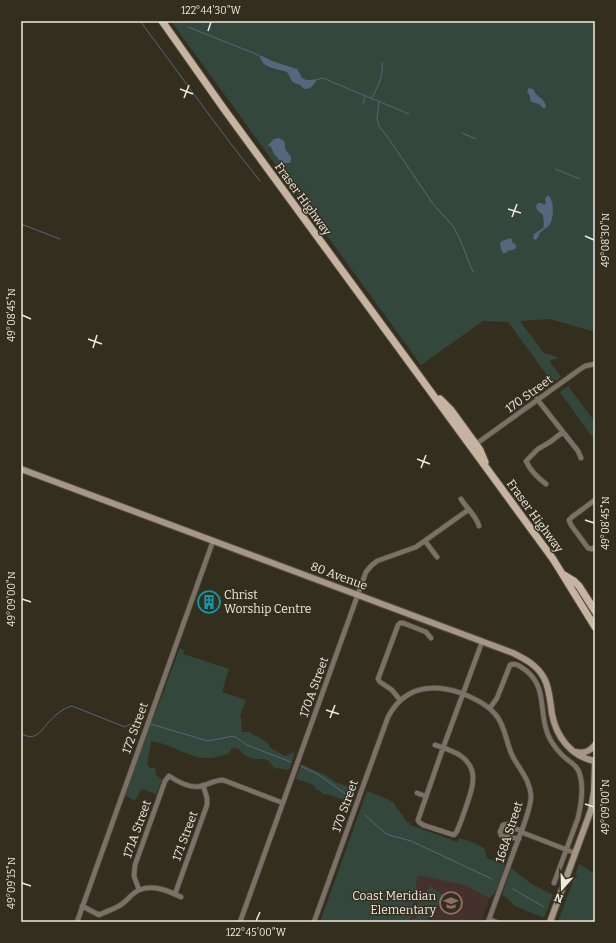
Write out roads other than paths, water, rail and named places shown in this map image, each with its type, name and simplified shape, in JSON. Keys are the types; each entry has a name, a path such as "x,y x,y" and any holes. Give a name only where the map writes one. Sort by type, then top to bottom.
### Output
{"main road":[{"name":"Fraser Highway","path":"162,21 215,97 536,534 595,627"},
{"name":"Fraser Highway","path":"428,388 451,410 476,444 489,472"},
{"path":"449,417 452,417 465,429"},
{"name":"80 Avenue","path":"21,469 524,658 532,663 544,678 548,688 556,729 564,742 573,752 595,762"},
{"name":"Fraser Highway","path":"562,574 574,581 579,586 595,611"},
{"path":"573,752 584,753 592,749 595,745"},
{"path":"550,922 591,808 594,791 595,762"}],"street":[{"name":"170 Street","path":"476,444 579,370 585,366 595,364"},
{"path":"537,399 578,451 581,458"},
{"path":"546,484 534,474 526,461 538,449 563,432"},
{"path":"461,499 468,510 475,517 479,526"},
{"path":"593,548 588,548 569,520 595,500"},
{"name":"170A Street","path":"240,922 366,572 380,559 415,548 468,510"},
{"name":"172 Street","path":"77,922 213,541"},
{"path":"425,541 438,558"},
{"path":"400,700 390,688 378,679 396,628 399,623 403,623 426,632 431,638"},
{"path":"435,745 442,748 458,754 466,760 471,767 474,784 458,831 454,835 423,825 418,821 418,817 442,748 482,642"},
{"path":"490,708 497,698 510,665 514,664 522,667 533,677 539,688 544,722 550,740 559,752 577,768 580,773 582,781 581,806 554,883"},
{"name":"170 Street","path":"314,922 387,720 400,700 419,690 432,688 446,689 478,700 490,708"},
{"name":"168A Street","path":"489,921 522,832 531,798 525,776 513,756 500,720 490,708"},
{"name":"171A Street","path":"139,890 134,876 135,864 165,781 169,776 191,786 196,787 203,785"},
{"path":"203,785 218,780 223,780 283,803"},
{"name":"171 Street","path":"175,894 207,805 207,798 203,785"},
{"path":"417,793 425,796"},
{"path":"519,839 510,836 504,837 501,835 500,832 503,825 510,824 513,828 575,853"},
{"path":"82,906 99,914 119,906 139,890 150,888 156,888 181,896"},
{"path":"489,921 496,922"}],"water":[{"path":"260,56 297,69 304,79 317,79 311,87 304,89 300,85 293,82 287,72 267,66 261,60"},
{"path":"529,88 533,89 544,101 546,106 545,108 539,104 531,102 527,92"},
{"path":"278,138 284,141 285,148 291,158 290,163 282,163 268,145 274,139"},
{"path":"547,196 551,198 553,214 549,225 535,240 533,238 534,234 543,228 544,224 543,215 537,210 536,206 538,203 545,205 545,199"},
{"path":"511,238 512,242 516,245 516,248 503,253 500,243"}],"waterway":[{"path":"140,21 260,181"},
{"path":"188,27 261,57"},
{"path":"372,98 381,77 382,63"},
{"path":"317,80 322,78 325,79 409,114"},
{"path":"363,104 365,97"},
{"path":"379,102 377,119 379,126 433,204 453,226 473,272"},
{"path":"462,133 476,139"},
{"path":"555,169 580,179"},
{"path":"21,224 60,239"},
{"path":"21,734 31,737 36,735 50,720 65,709 72,706 125,727 135,722 142,721"},
{"path":"151,724 208,741 234,736 247,745 291,762"},
{"path":"301,766 319,775 347,795"},
{"path":"365,815 386,834 411,841 492,879"},
{"path":"513,889 544,907"}],"place":[{"name":"Christ Worship Centre","path":"209,602"},
{"name":"Coast Meridian Elementary","path":"451,903"}]}
